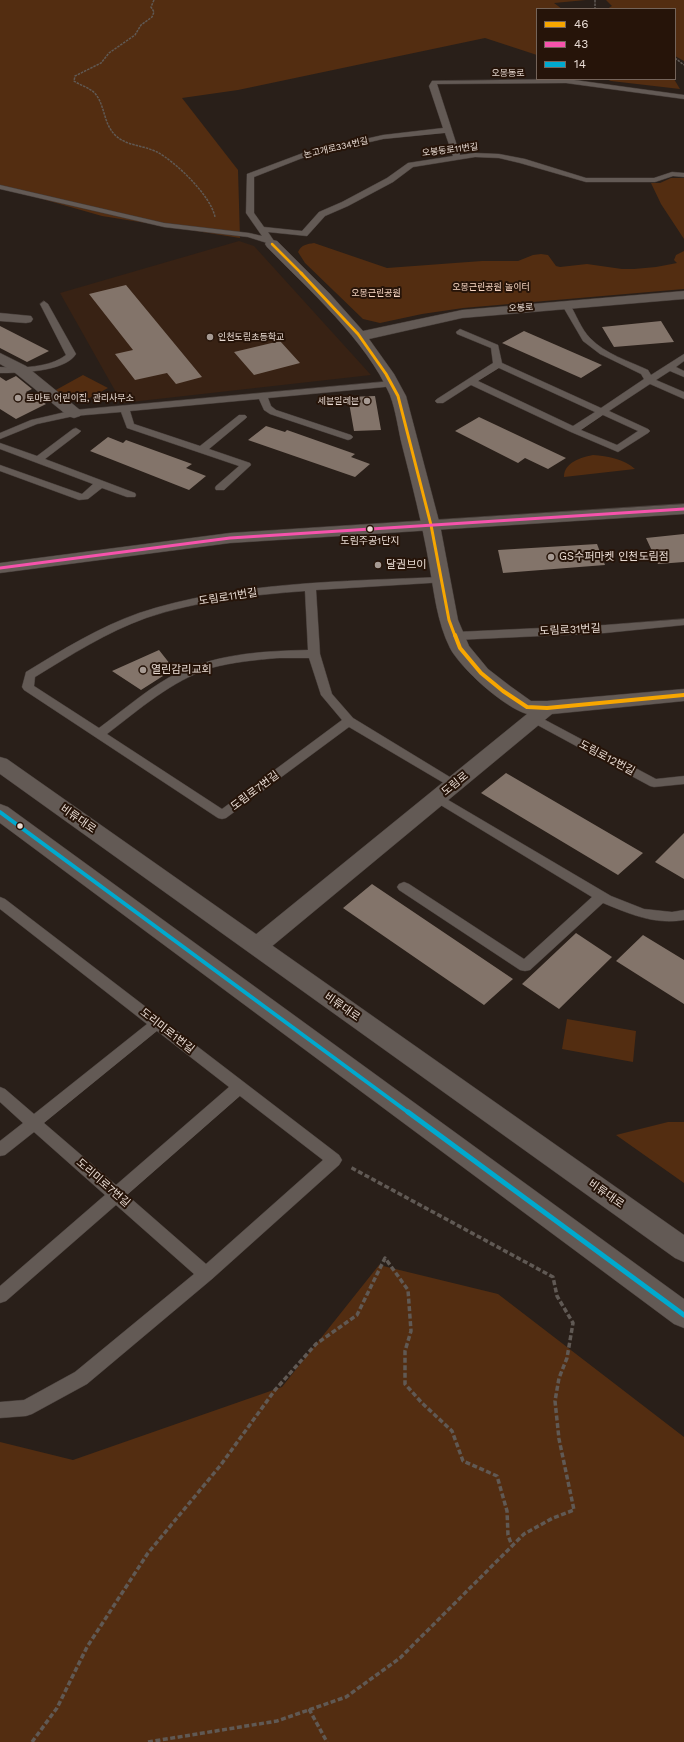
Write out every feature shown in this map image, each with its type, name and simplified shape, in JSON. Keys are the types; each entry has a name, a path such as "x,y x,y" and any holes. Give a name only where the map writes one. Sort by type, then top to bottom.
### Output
{"main road":[{"name":"논고개로334번길","path":"271,243 360,336 386,372 398,396 431,525"},
{"name":"오봉로","path":"360,336 462,314 684,295"},
{"path":"0,317 26,319"},
{"path":"0,358 20,369 74,413"},
{"path":"0,568 230,538 684,509"},
{"path":"431,525 449,620 460,648 481,673 527,707 541,713 684,695"},
{"name":"도림로","path":"257,946 541,713"},
{"name":"비류대로","path":"0,764 684,1250"},
{"path":"0,812 684,1315"}],"lane":[{"name":"오봉동로","path":"457,158 433,86 434,82 566,81 684,97"},
{"name":"논고개로334번길","path":"271,243 250,213 250,176 303,155 383,137 448,130"},
{"name":"오봉동로11번길","path":"261,229 304,234 322,214 345,204 390,180 412,165 475,155 499,156 522,161 586,180 655,180 672,174 684,175"},
{"path":"0,187 164,225 249,235 271,243"},
{"path":"0,370 20,369 61,363 70,356 71,354 44,304"},
{"path":"566,305 586,339 593,345 603,352 645,372 649,380 684,396"},
{"path":"460,332 495,347 498,364"},
{"path":"574,430 684,357"},
{"path":"440,401 498,364"},
{"path":"471,381 574,430 618,449 645,431 498,364"},
{"path":"669,367 684,374"},
{"path":"0,426 4,433 52,418 74,413 392,384"},
{"path":"262,396 267,408 273,412 348,437"},
{"path":"125,409 130,426 246,465 220,488"},
{"path":"202,450 242,417"},
{"path":"37,461 76,431"},
{"path":"1,448 131,495"},
{"path":"0,468 79,497 84,497 100,484"},
{"name":"도림로11번길","path":"30,675 62,655 142,616 213,598 310,586 442,580"},
{"path":"310,586 314,654 327,695 349,721 569,881 644,914 672,917 684,915"},
{"name":"도림로31번길","path":"456,636 605,629 684,622"},
{"path":"99,734 151,695 174,680 195,670 257,656 314,654"},
{"name":"도림로7번길","path":"30,675 28,687 222,815 349,721"},
{"name":"도림로12번길","path":"541,713 654,783 684,780"},
{"path":"404,887 525,966 601,896"},
{"name":"도리미로1번길","path":"0,902 334,1160"},
{"path":"0,1150 158,1023"},
{"path":"0,1296 240,1087"},
{"name":"도리미로7번길","path":"0,1093 206,1274"},
{"path":"0,1410 26,1408 81,1378 206,1274 334,1160"}],"path":[{"path":"154,0 151,7 154,12 152,17 141,25 135,35 109,53 101,63 75,76 74,81 96,95 100,101 104,116 116,137 159,153 174,164 184,174 215,212 216,216 208,230"},
{"path":"676,59 684,65"},
{"path":"148,1742 277,1721 346,1697 400,1658 524,1534 553,1518 574,1510 559,1439 555,1401 559,1378 566,1358 573,1324 557,1296 553,1277 334,1160"},
{"path":"32,1742 57,1708 87,1647 148,1553 220,1466 275,1390 316,1344 357,1315 385,1258 408,1290 411,1331 405,1351 405,1384 422,1403 452,1431 463,1462 497,1476 507,1511 508,1535 512,1546"},
{"path":"309,1709 327,1742"}],"shaded area":[{"name":"인천도림초등학교","path":"239,241 254,246 371,375 122,403 60,293"}],"green space":[{"path":"0,0 586,0 554,3 561,8 536,8 536,55 485,38 238,90 182,98 238,170 240,238 102,216 0,187"},
{"path":"606,0 684,0 684,61 676,57 676,8 609,8 612,6"},
{"path":"608,80 675,80 680,89"},
{"path":"671,178 684,178 684,239 661,204 651,183 660,183"},
{"name":"오봉근린공원","path":"314,243 387,268 482,261 518,261 533,255 541,254 548,255 556,266 560,267 587,264 622,269 634,269 677,263 674,260 676,255 684,251 684,289 463,308 422,314 380,323 363,319 305,263 298,252 303,246"},
{"path":"83,375 108,388 80,403 54,391"},
{"path":"593,455 616,459 635,469 564,477 570,464 584,457"},
{"path":"567,1019 636,1031 633,1062 562,1049"},
{"path":"668,1122 684,1122 684,1183 616,1135"},
{"path":"379,1265 498,1294 684,1437 684,1742 0,1742 0,1442 73,1460 282,1387"}],"building":[{"path":"126,285 202,377 176,384 167,373 135,380 115,354 133,350 89,294"},
{"path":"661,321 674,342 614,347 602,327"},
{"path":"0,326 49,351 27,362 0,348"},
{"path":"524,331 602,365 581,378 502,343"},
{"path":"280,341 300,363 254,375 234,352"},
{"name":"토마토 어린이집, 관리사무소","path":"16,376 32,389 26,392 46,404 16,419 0,409 0,377 6,381"},
{"path":"375,396 381,430 354,431 348,397"},
{"path":"479,417 566,458 548,469 525,458 518,463 455,431"},
{"path":"266,426 285,432 287,430 355,454 351,457 370,464 355,477 248,440"},
{"path":"108,437 123,443 126,440 192,464 186,468 206,476 189,490 90,451"},
{"path":"684,534 684,562 658,564 646,538"},
{"name":"GS수퍼마켓 인천도림점","path":"597,544 605,565 503,573 498,550"},
{"name":"열린감리교회","path":"159,650 174,669 141,690 112,671"},
{"path":"506,773 643,853 618,875 481,793"},
{"path":"684,833 684,879 655,862"},
{"path":"372,884 513,979 484,1005 343,908"},
{"path":"576,933 612,957 559,1009 522,984"},
{"path":"643,935 684,960 684,1004 616,961"}],"transit line":[{"name":"46","path":"272,244 358,334 386,374 398,396 431,525 449,620 460,648 481,673 503,691 527,707 547,708 684,695"},
{"name":"43","path":"0,568 230,538 684,509"},
{"name":"14","path":"0,812 684,1315"}],"place":[{"name":"인천도림초등학교","path":"210,337"},
{"name":"토마토 어린이집, 관리사무소","path":"18,398"},
{"name":"세븐일레븐","path":"367,401"},
{"name":"도림주공1단지","path":"370,529"},
{"name":"GS수퍼마켓 인천도림점","path":"551,557"},
{"name":"달권브이","path":"378,565"},
{"name":"열린감리교회","path":"143,670"}],"park label":[{"name":"오봉근린공원 놀이터","path":"491,287"}]}
